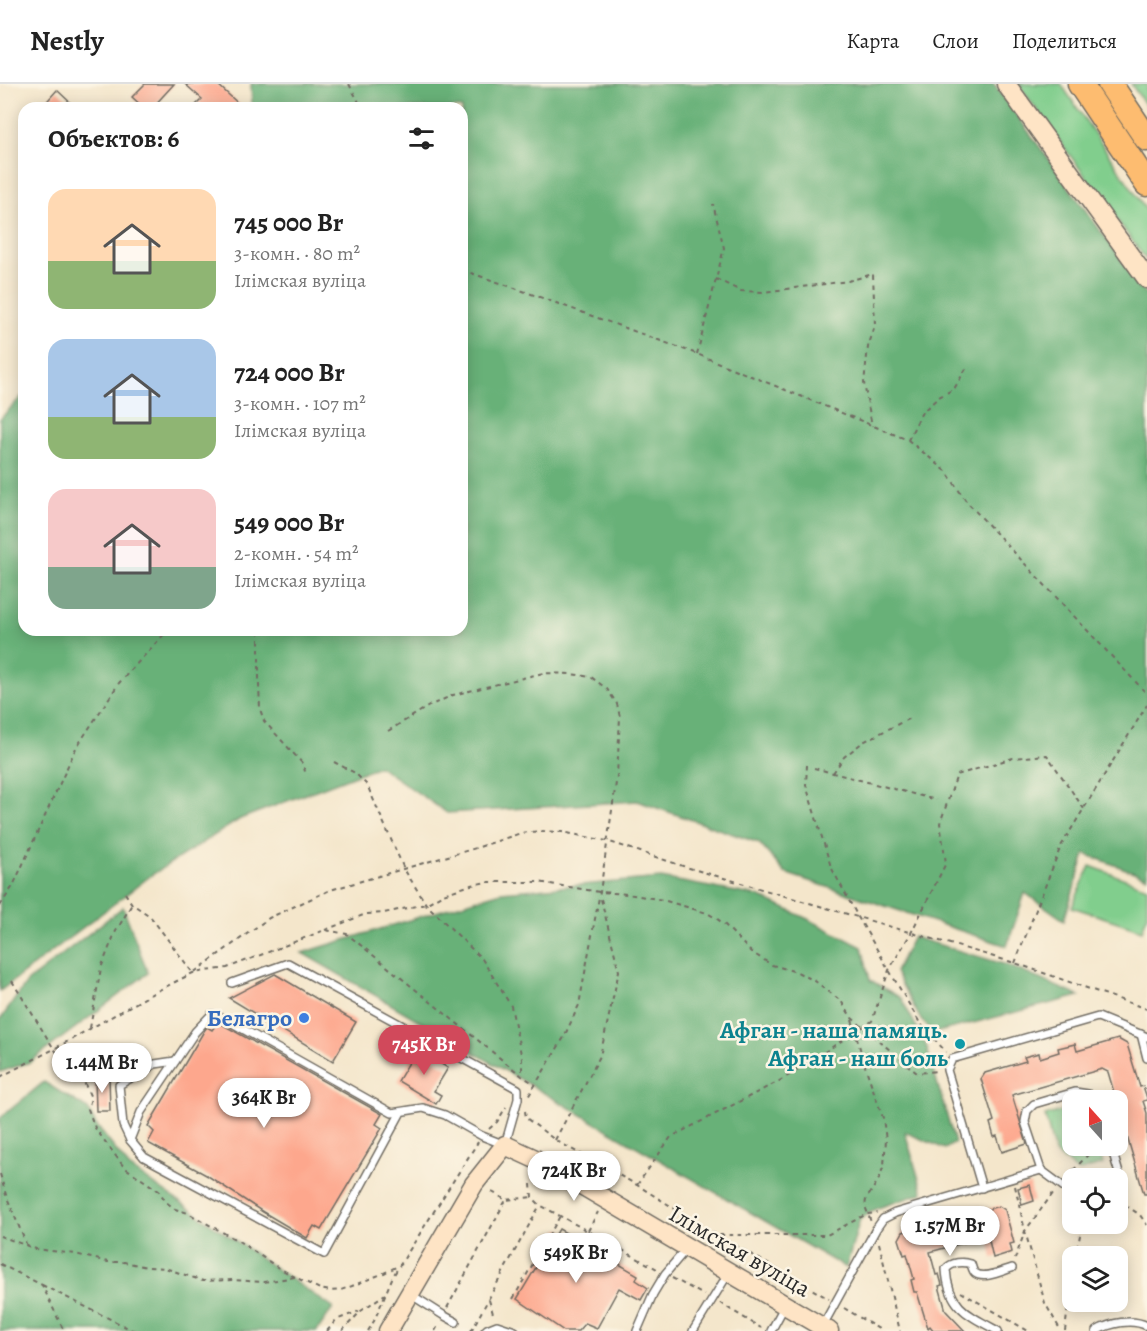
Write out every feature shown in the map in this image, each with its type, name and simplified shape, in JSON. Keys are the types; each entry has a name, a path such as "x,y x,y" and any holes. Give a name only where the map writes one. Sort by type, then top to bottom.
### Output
{"highway":[{"path":"1080,84 1147,184"},
{"path":"1110,84 1147,139"}],"street":[{"path":"1006,84 1147,279"},
{"path":"388,1331 474,1184 505,1144"},
{"name":"Ілімская вуліца","path":"505,1144 544,1163 825,1329"}],"lane":[{"path":"130,1140 141,1112 195,1032 212,1014 225,1019 392,1113 423,1108 446,1115 482,1136 505,1144 518,1099 518,1089 288,963 232,983"},
{"path":"982,1188 947,1070 952,1059 1098,1017 1144,1036 1147,1058"},
{"path":"175,1061 155,1064 119,1085 123,1125 130,1140 144,1157 324,1254 401,1112"},
{"path":"1060,1184 1041,1170 1025,1122 1027,1111 1034,1104 1062,1096"},
{"path":"825,1329 835,1302 883,1219 895,1213 1041,1170"},
{"path":"637,1331 653,1294 665,1274 687,1248"},
{"path":"998,1331 960,1308 948,1285 946,1269 949,1265 964,1261 971,1264 977,1275 985,1276 1012,1268"},
{"path":"693,1331 729,1273"},
{"path":"410,1294 456,1322"},
{"path":"768,1331 785,1305"},
{"path":"1096,1331 1105,1326 1122,1323 1140,1322 1147,1326"},
{"path":"485,1331 497,1325 515,1331"}],"path":[{"path":"350,84 359,102"},
{"path":"697,354 724,249 713,204"},
{"path":"468,272 697,354 908,440 946,471 966,501 1147,694"},
{"path":"716,279 741,291 764,292 848,281 873,274 875,326 868,346 864,383 872,426"},
{"path":"908,440 922,412 939,397 954,389 967,367"},
{"path":"0,906 13,886 76,748 119,683 162,636"},
{"path":"260,636 260,708 264,721 303,764 306,775"},
{"path":"325,930 347,934 522,1076 535,1084 563,1039 579,1005 600,892 617,776 620,717 616,704 607,689 591,677 543,673 453,695 429,706 388,731"},
{"path":"1015,963 1061,846 1147,705"},
{"path":"833,773 844,757 863,742 910,718"},
{"path":"637,1185 671,1137 783,1079 872,1021 889,970 911,933 946,862 940,823 957,776 1013,758 1047,755 1084,809"},
{"path":"334,762 355,773 367,785 404,869 426,904 482,959 511,1005 522,1059 522,1076"},
{"path":"807,765 806,785 831,867 920,1023 952,1059"},
{"path":"814,768 936,800"},
{"path":"0,1077 193,973 269,918 330,891 520,833 540,831 562,832 607,842 1015,963 1147,1009"},
{"path":"193,973 227,968 366,914 384,913 426,904 443,894 471,885 488,882 538,882 663,900 707,913 724,924 751,952 772,965 797,972 815,981 841,1001 852,1018 917,1073 947,1070"},
{"path":"555,1140 600,1056 620,971 600,892"},
{"path":"125,893 132,904 150,916 193,973"},
{"path":"90,1028 101,968 115,933 132,904"},
{"path":"852,1018 864,1063 883,1118 886,1140 884,1166 865,1206 876,1229 900,1331"},
{"path":"368,1331 393,1276 482,1136 497,1122 513,1096 518,1099"},
{"path":"526,1118 555,1140 637,1185 882,1331"},
{"path":"1012,1268 1025,1231 1060,1184 1087,1156"},
{"path":"0,1174 27,1246"},
{"path":"1014,1179 1025,1231 1045,1303 1063,1331"},
{"path":"531,1184 532,1197 540,1205 768,1331"},
{"path":"492,1192 506,1200 532,1197"},
{"path":"588,1231 605,1199"},
{"path":"435,1331 506,1200"},
{"path":"471,1331 540,1205"},
{"path":"1128,1207 1140,1215 1147,1225"},
{"path":"717,1234 827,1235 867,1214 895,1213"},
{"path":"513,1299 560,1216"},
{"path":"0,1236 36,1249 75,1254 108,1262 124,1262 147,1268 165,1268 203,1281 264,1282 295,1277 320,1289 330,1291 352,1286 402,1264"},
{"path":"0,1264 134,1331"},
{"path":"42,1285 64,1331"},
{"path":"948,1285 1028,1331"},
{"path":"342,1331 361,1311 386,1294"},
{"path":"489,1299 497,1325"},
{"path":"327,1331 336,1320 361,1311"},
{"path":"1063,1331 1066,1312"}],"green space":[{"path":"251,84 994,84 1147,295 1147,877 1085,854 1064,920 1025,893 1007,946 785,873 759,843 637,801 447,813 379,766 240,819 153,874 0,991 0,419 18,400 18,636 468,636 468,102 252,102"},
{"path":"1018,84 1061,84 1147,211 1147,261"},
{"path":"1131,84 1147,84 1147,107"},
{"path":"1090,866 1147,887 1147,916 1142,930 1072,907"},
{"path":"661,878 758,896 862,947 870,980 901,998 926,1045 955,1143 945,1149 905,1132 923,1193 878,1208 860,1219 846,1268 302,953 501,892"},
{"path":"123,907 148,973 30,1062 0,1072 0,1020 27,982"},
{"path":"913,937 1007,965 1079,996 934,1033 921,1020 895,972"},
{"path":"44,1082 88,1109 96,1125 129,1167 333,1308 317,1331 0,1331 0,1118"},
{"path":"1062,1111 1062,1156 1101,1156 1103,1164 1090,1168 1073,1168 1055,1153 1045,1116"}],"building":[{"path":"145,84 174,84 158,102 137,102 132,97"},
{"path":"185,84 217,84 236,102 199,102 202,99"},
{"path":"57,90 70,102 46,102"},
{"path":"275,974 356,1022 333,1061 229,998"},
{"path":"218,1022 382,1114 376,1124 382,1128 321,1230 314,1226 307,1238 208,1176 148,1143 154,1132 148,1126 204,1031 207,1027 212,1030"},
{"path":"1118,1039 1127,1044 1140,1087 1143,1086 1147,1098 1143,1101 1147,1113 1147,1194 1144,1194 1128,1140 1128,1090 1113,1090 1108,1072 1102,1069 1012,1095 1027,1144 1002,1152 997,1136 994,1137 990,1123 994,1121 981,1079 985,1073 1026,1061 1024,1057 1039,1053 1040,1058 1059,1052 1058,1048 1075,1044 1077,1051"},
{"path":"417,1049 448,1068 434,1091 441,1095 436,1104 398,1081"},
{"path":"133,1062 136,1068 127,1074 123,1067"},
{"path":"95,1076 109,1076 110,1111 96,1111"},
{"path":"1030,1185 1034,1201 1022,1205 1018,1188"},
{"path":"999,1206 1005,1210 1014,1243 1010,1244 1012,1252 993,1258 988,1236 930,1252 936,1275 939,1274 942,1285 939,1286 946,1311 965,1331 934,1331 930,1326 928,1328 917,1292 914,1292 911,1280 914,1279 907,1254 904,1255 899,1239 903,1232 920,1227 921,1231 940,1226 939,1222 964,1215 965,1219"},
{"path":"559,1229 638,1275 636,1280 648,1288 641,1300 619,1288 597,1328 585,1323 578,1331 564,1331 517,1299"}],"place":[{"name":"Белагро","path":"304,1018"},
{"name":"Афган - наша памяць. Афган - наш боль","path":"960,1044"}]}
